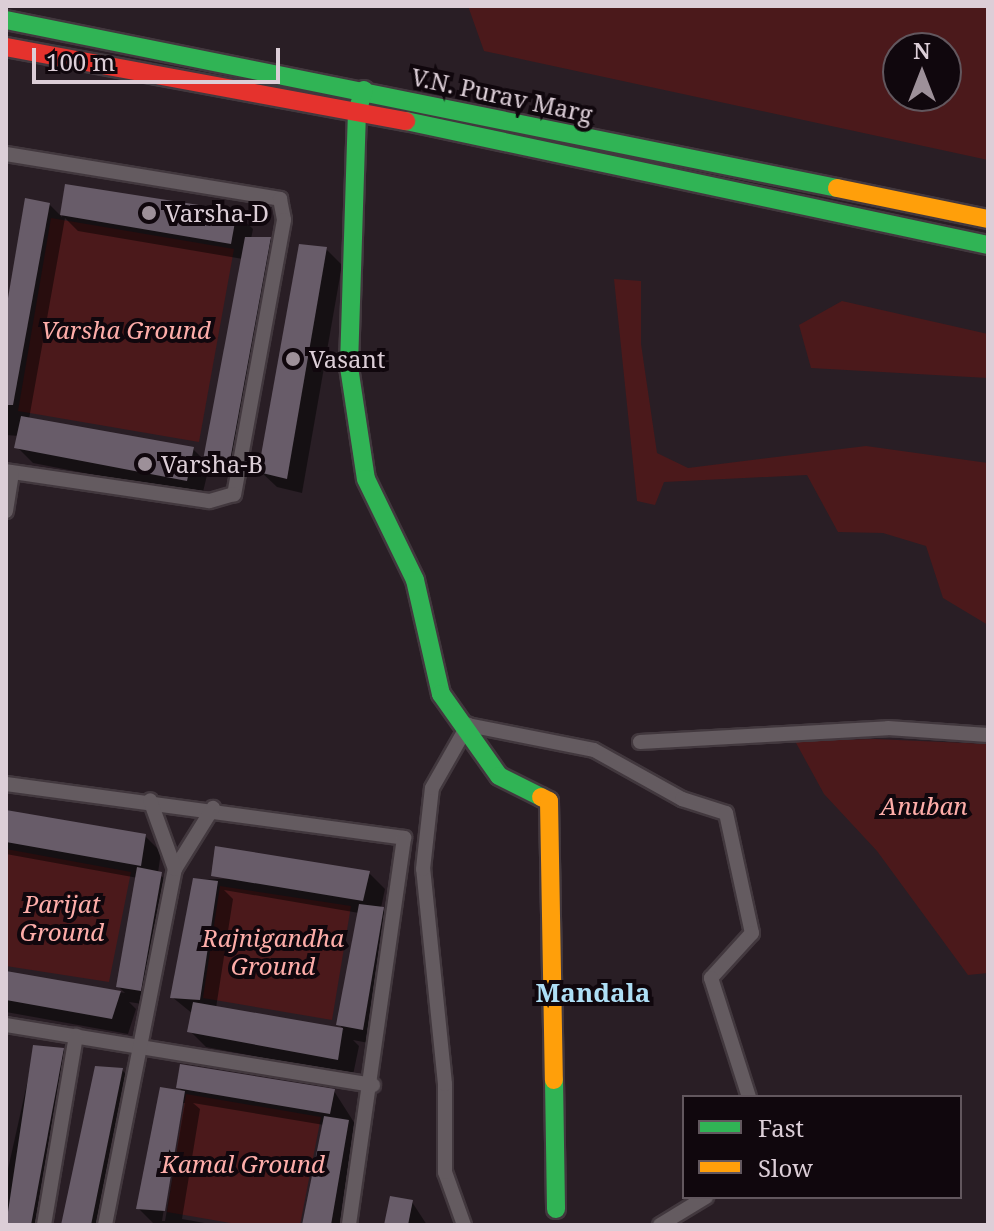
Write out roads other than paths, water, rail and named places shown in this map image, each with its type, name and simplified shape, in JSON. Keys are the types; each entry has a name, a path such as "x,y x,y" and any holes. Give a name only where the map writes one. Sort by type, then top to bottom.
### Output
{"street":[{"name":"V.N. Purav Marg","path":"6,20 364,90 988,219"},
{"name":"V.N. Purav Marg","path":"6,47 357,111 988,245"},
{"path":"364,90 357,111 349,367 358,437 366,479 415,580 441,694 468,725 499,776 549,801 553,821 548,1002 557,1068 556,1209"},
{"path":"635,170 639,148"},
{"path":"6,154 280,199 284,220 234,494 209,501 9,472 6,511"},
{"path":"468,725 594,750 682,799 726,813 752,933 711,978 748,1095"},
{"path":"464,1225 445,1172 445,1084 423,869 432,788 468,725"},
{"path":"640,742 888,728 988,735"},
{"path":"6,784 213,808 404,838 373,1085 349,1225"},
{"path":"150,800 175,869"},
{"path":"105,1225 134,1056 144,1045 175,869 213,808"},
{"path":"6,1025 144,1045 373,1085"},
{"path":"44,1225 76,1036"},
{"path":"660,1225 703,1199"}],"place":[{"name":"Varsha-D","path":"149,213"},
{"name":"Vasant","path":"293,359"},
{"name":"Varsha-B","path":"145,464"}],"district":[{"name":"Mandala","path":"593,993"}],"park label":[{"name":"Varsha Ground","path":"126,330"},
{"name":"Anuban","path":"924,806"},
{"name":"Parijat Ground","path":"62,918"},
{"name":"Rajnigandha Ground","path":"273,952"},
{"name":"Kamal Ground","path":"243,1164"}]}
